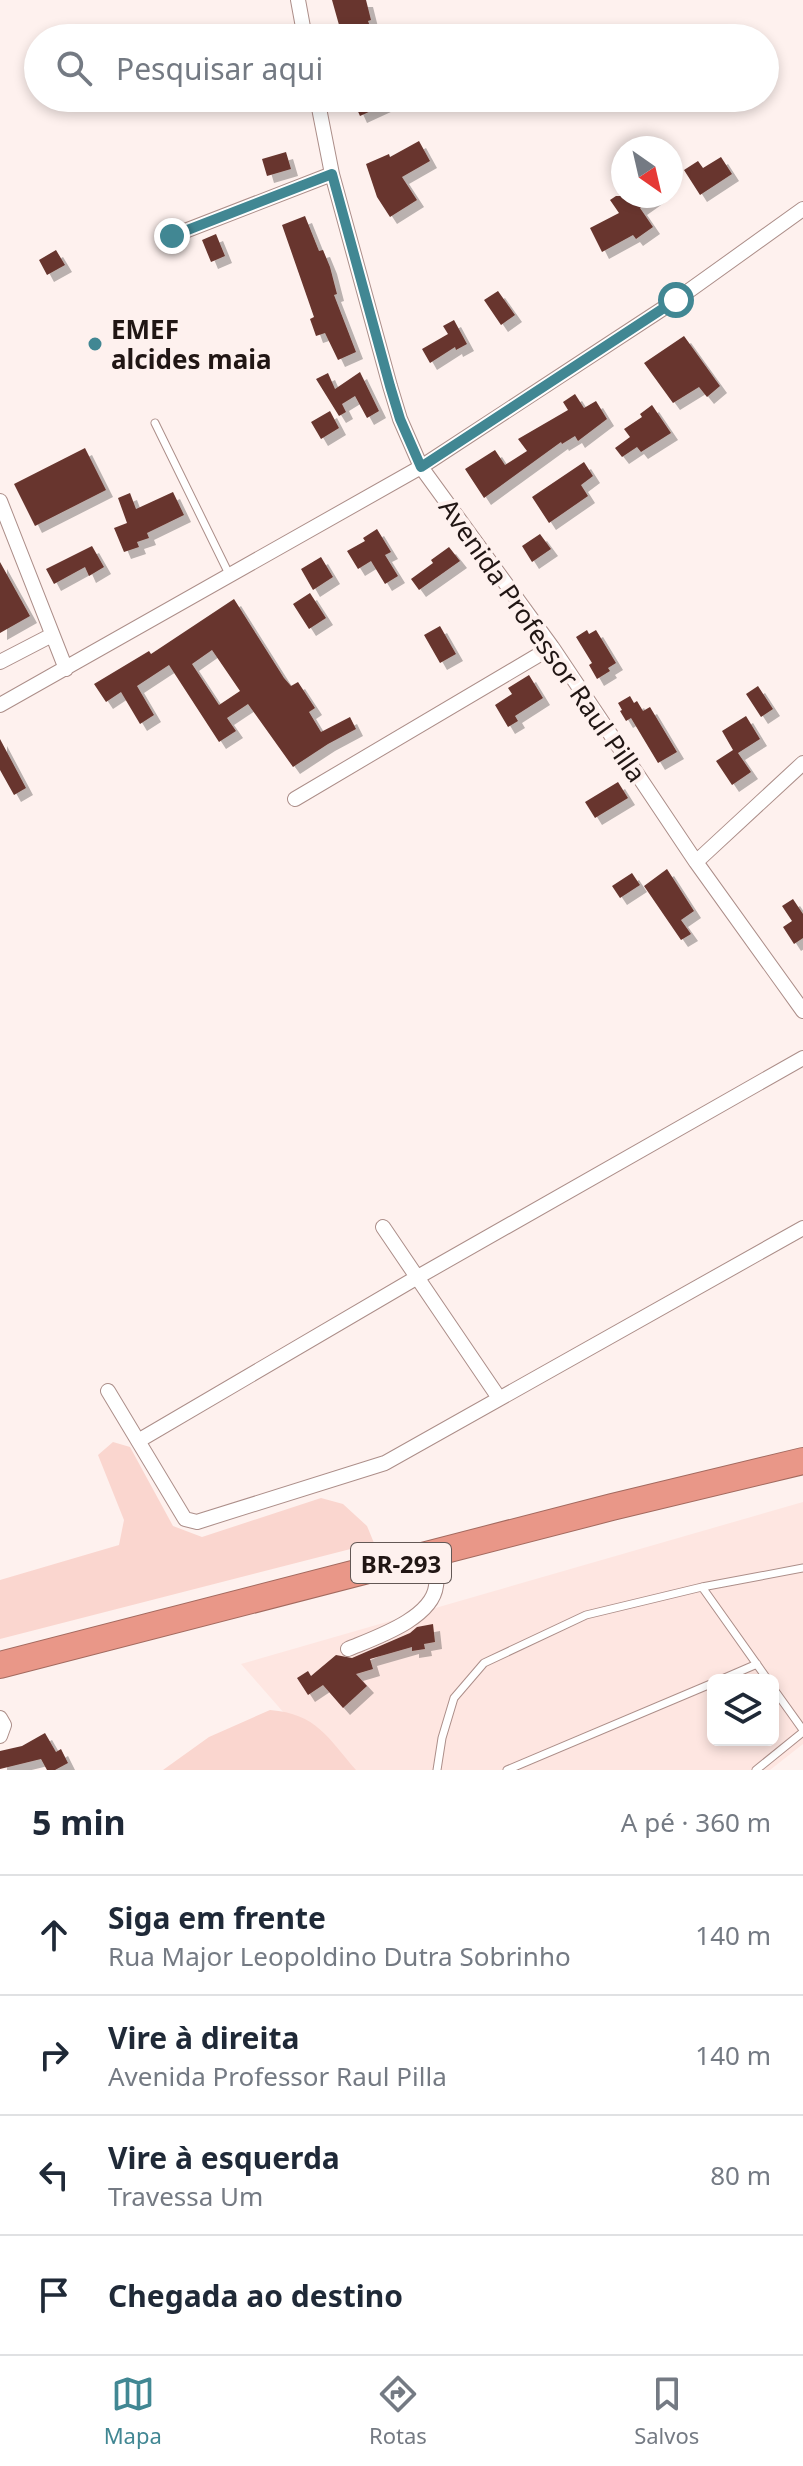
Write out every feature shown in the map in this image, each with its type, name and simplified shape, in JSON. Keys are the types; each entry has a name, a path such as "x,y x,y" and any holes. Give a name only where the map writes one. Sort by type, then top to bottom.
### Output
{"highway":[{"name":"BR-293","path":"0,1665 612,1507 803,1461"}],"street":[{"path":"298,0 302,24"},
{"name":"Avenida Professor Raul Pilla","path":"320,112 332,174 390,386 400,419 421,467 552,647 696,862 803,1011"},
{"path":"172,236 332,174"},
{"path":"0,705 421,467 676,300 803,209"},
{"path":"0,501 66,669"},
{"path":"0,662 52,635"},
{"path":"295,799 552,647"},
{"path":"696,862 803,763"},
{"path":"138,1441 416,1278 803,1058"},
{"path":"383,1227 499,1398"},
{"path":"108,1391 185,1519 197,1522 385,1463 413,1450 499,1398 803,1228"},
{"path":"348,1649 401,1625 433,1598 437,1584 433,1555"},
{"path":"0,1718 4,1725 0,1736"}],"lane":[{"path":"155,423 230,576"},
{"path":"437,1770 442,1738 454,1698 484,1663 586,1615 702,1587 803,1568"},
{"path":"702,1587 764,1674"},
{"path":"734,1674 757,1664"},
{"path":"507,1770 707,1686"},
{"path":"756,1770 803,1731 779,1697"}],"shaded area":[{"path":"113,1442 130,1447 173,1526 202,1537 321,1498 343,1504 367,1526 374,1543 0,1639 0,1580 119,1545 124,1520 98,1455"},
{"path":"803,1502 803,1744 770,1770 334,1770 241,1664"},
{"path":"270,1710 286,1712 310,1722 356,1770 163,1770 209,1737"}],"building":[{"path":"332,0 366,0 369,24 339,24"},
{"path":"419,141 430,161 402,177 417,200 390,217 377,197 366,164 389,154 390,157"},
{"path":"286,152 291,169 267,176 262,159"},
{"path":"721,157 732,174 700,195 684,170 698,161 703,168"},
{"path":"616,208 640,208 653,227 636,239 633,235 602,252 590,228 619,213"},
{"path":"305,216 319,251 323,250 330,267 337,294 334,295 356,352 338,360 325,333 316,336 310,319 314,317 282,225"},
{"path":"216,234 225,256 211,262 202,240"},
{"path":"56,250 65,265 47,275 39,260"},
{"path":"498,291 515,315 501,325 484,300"},
{"path":"454,320 467,344 456,350 455,347 430,363 422,349 448,334 443,326"},
{"path":"684,336 720,386 707,397 699,387 673,403 644,363"},
{"path":"360,372 379,411 367,418 355,396 342,404 346,412 339,416 316,379 328,373 335,389"},
{"path":"575,394 584,408 596,401 607,419 578,441 575,436 561,442 484,498 465,469 495,450 505,465 527,451 518,439 568,410 563,402"},
{"path":"652,405 671,433 641,452 637,447 622,457 615,448 630,437 624,429 642,417 640,414"},
{"path":"330,411 339,428 321,439 311,422"},
{"path":"85,448 106,490 35,526 14,484"},
{"path":"584,462 593,476 581,485 588,496 549,523 532,497"},
{"path":"173,492 184,515 147,533 149,538 137,542 139,547 124,552 114,528 127,523 118,498 130,493 136,509"},
{"path":"377,529 391,552 385,555 398,576 385,584 371,561 358,569 347,551 365,541 363,538"},
{"path":"540,534 551,549 532,562 522,546"},
{"path":"92,546 104,567 89,576 85,567 54,584 46,569"},
{"path":"449,547 460,561 419,590 411,579"},
{"path":"321,557 333,577 313,590 301,569"},
{"path":"0,562 30,616 0,633"},
{"path":"310,593 326,618 309,629 293,604"},
{"path":"234,599 284,678 291,686 298,682 315,708 309,712 321,732 350,717 356,729 293,767 248,704 227,718 236,731 219,742 169,665 137,686 154,715 140,724 121,692 106,702 94,684 149,651 151,654","holes":["212,650 240,691 219,705 192,664"]},
{"path":"440,626 456,654 440,663 424,635"},
{"path":"587,630 589,634 596,630 616,663 597,679 589,665 592,663 576,637"},
{"path":"529,675 543,698 515,716 518,721 508,727 495,705 512,694 508,688"},
{"path":"758,686 773,709 761,717 746,694"},
{"path":"630,696 643,711 650,707 677,752 658,763 631,718 626,721 620,711 618,703"},
{"path":"746,716 760,739 738,753 751,772 732,785 716,761 733,750 722,731"},
{"path":"0,739 26,788 14,795 0,770"},
{"path":"618,782 628,798 595,818 585,802"},
{"path":"667,869 694,911 681,920 691,934 681,940 644,886"},
{"path":"632,873 640,885 620,898 612,886"},
{"path":"793,899 803,914 803,938 794,944 783,927 792,921 782,906"},
{"path":"433,1624 435,1642 424,1644 425,1649 412,1651 412,1647 370,1659 373,1669 356,1674 367,1686 343,1708 323,1685 308,1695 297,1678 308,1671 311,1676 336,1655 352,1658 410,1633 417,1627"},
{"path":"45,1733 56,1752 61,1749 68,1763 55,1770 47,1770 41,1759 0,1769 0,1751 22,1746"}],"place":[{"name":"EMEF alcides maia","path":"95,344"}],"route":[{"path":"172,236 332,174 400,419 421,467 676,300"}]}
